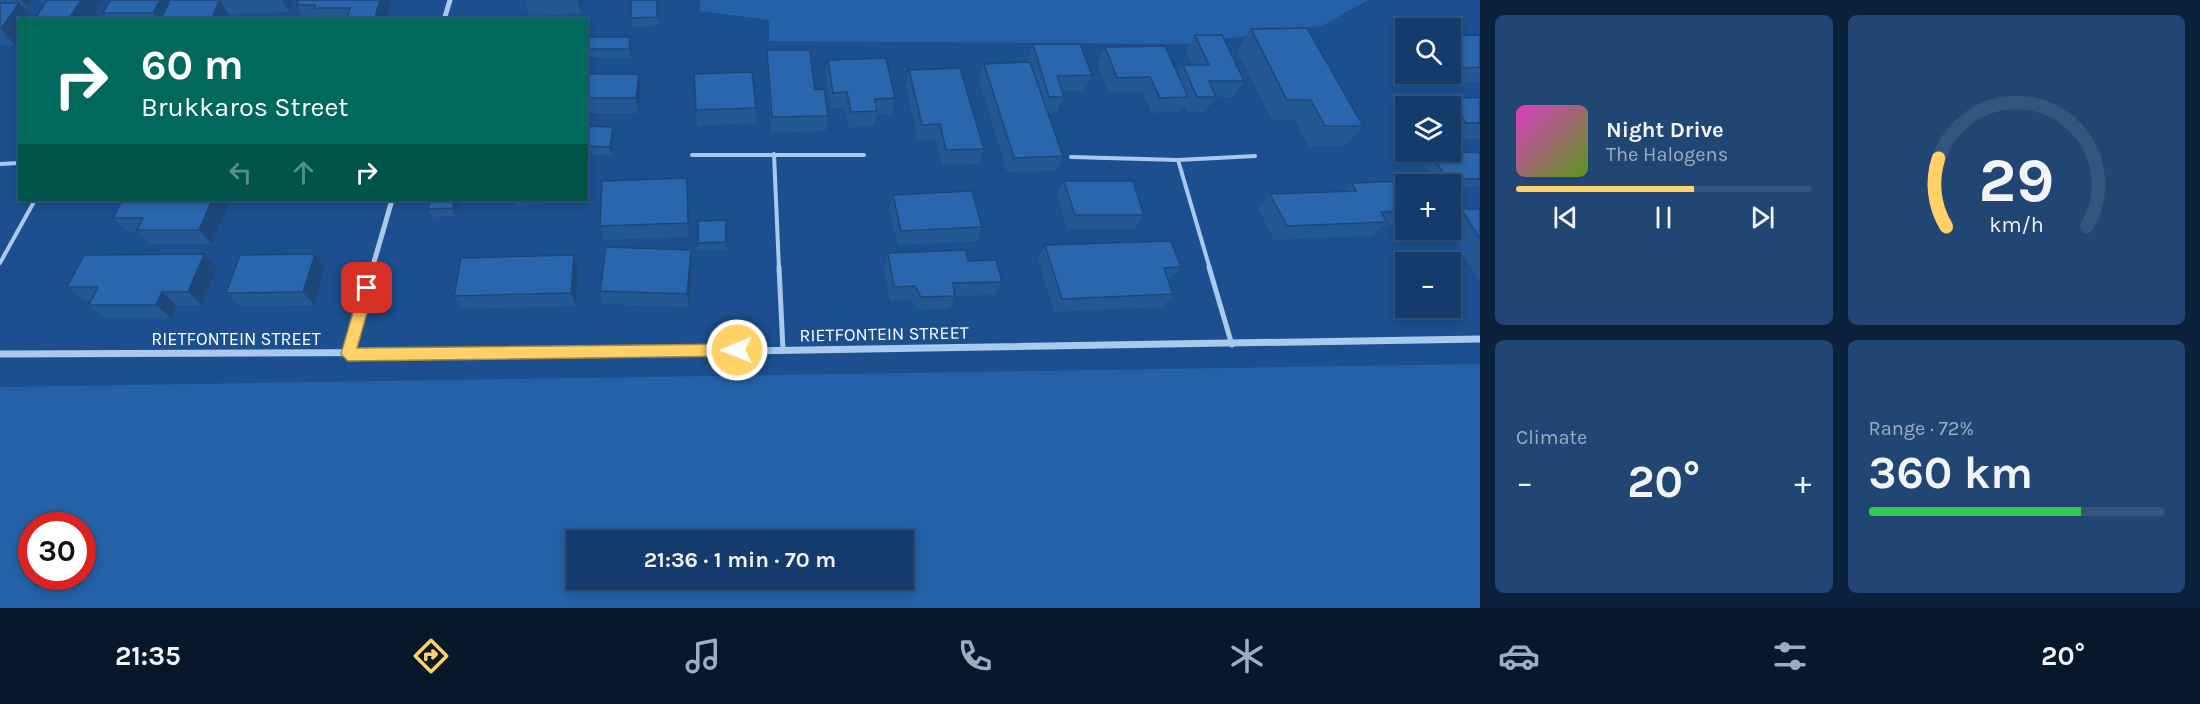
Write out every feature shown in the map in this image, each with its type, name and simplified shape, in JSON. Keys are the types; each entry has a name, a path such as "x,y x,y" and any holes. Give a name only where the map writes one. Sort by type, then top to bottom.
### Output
{"street":[{"path":"445,18 450,0"},
{"path":"348,354 392,201"},
{"name":"RIETFONTEIN STREET","path":"0,354 783,350 1232,345 1480,339"}],"lane":[{"path":"774,154 783,350"},
{"path":"692,155 864,155"},
{"path":"1071,157 1178,159 1255,156"},
{"path":"1178,159 1232,345"},
{"path":"0,164 18,163"},
{"path":"0,263 34,201"}],"shaded area":[{"path":"700,0 1368,0 1322,26 1186,44 769,41 769,20 700,11"},
{"path":"1480,364 1480,608 0,608 0,387"}],"building":[{"path":"47,0 81,0 69,18 35,18"},
{"path":"110,0 160,0 153,13 103,13"},
{"path":"170,0 219,0 212,18 162,18"},
{"path":"298,0 380,0 375,18 348,18 350,8 314,8 315,5 297,5"},
{"path":"631,0 657,0 657,17 631,18"},
{"path":"0,3 19,3 1,29 0,29"},
{"path":"1307,28 1363,126 1325,126 1311,100 1287,100 1251,29"},
{"path":"1195,35 1222,35 1244,81 1209,81 1216,97 1197,97 1183,65 1209,65"},
{"path":"1480,35 1480,67 1464,68 1461,64 1461,36"},
{"path":"590,37 630,37 629,49 588,49"},
{"path":"1033,44 1080,44 1092,75 1057,76 1064,97 1049,97"},
{"path":"1165,46 1188,97 1160,98 1150,77 1117,78 1105,47"},
{"path":"767,50 810,50 815,90 824,89 828,116 772,117"},
{"path":"886,58 895,98 875,99 877,111 851,112 847,92 833,93 828,60"},
{"path":"1030,62 1063,156 1014,158 984,64"},
{"path":"960,68 984,149 946,150 940,124 922,125 909,70"},
{"path":"752,72 756,108 696,110 694,74"},
{"path":"588,74 639,74 636,98 588,98"},
{"path":"1461,97 1480,98 1480,123 1466,123 1461,115"},
{"path":"588,126 613,127 610,147 588,146"},
{"path":"1461,152 1478,152 1480,179 1461,179 1461,174 1444,174 1436,162 1461,162"},
{"path":"687,178 688,223 600,226 602,181"},
{"path":"1064,181 1133,181 1144,215 1075,215"},
{"path":"1395,181 1395,211 1381,212 1387,222 1287,226 1270,194 1356,191 1352,183"},
{"path":"972,191 982,227 901,231 893,195"},
{"path":"122,201 212,201 199,230 137,230 143,218 113,218"},
{"path":"431,201 454,201 453,208 428,209"},
{"path":"1461,209 1480,209 1480,239"},
{"path":"726,220 726,242 698,243 698,221"},
{"path":"1171,241 1181,267 1164,268 1173,294 1062,299 1045,245"},
{"path":"606,247 691,250 687,294 600,291"},
{"path":"966,250 968,261 996,260 1002,282 953,283 955,296 921,297 915,286 894,287 888,253"},
{"path":"204,254 188,292 162,292 156,305 89,305 98,287 67,287 84,255"},
{"path":"315,254 303,292 226,293 240,255"},
{"path":"574,255 571,293 454,296 461,258"}],"route":[{"path":"367,288 348,354 737,350"}]}
